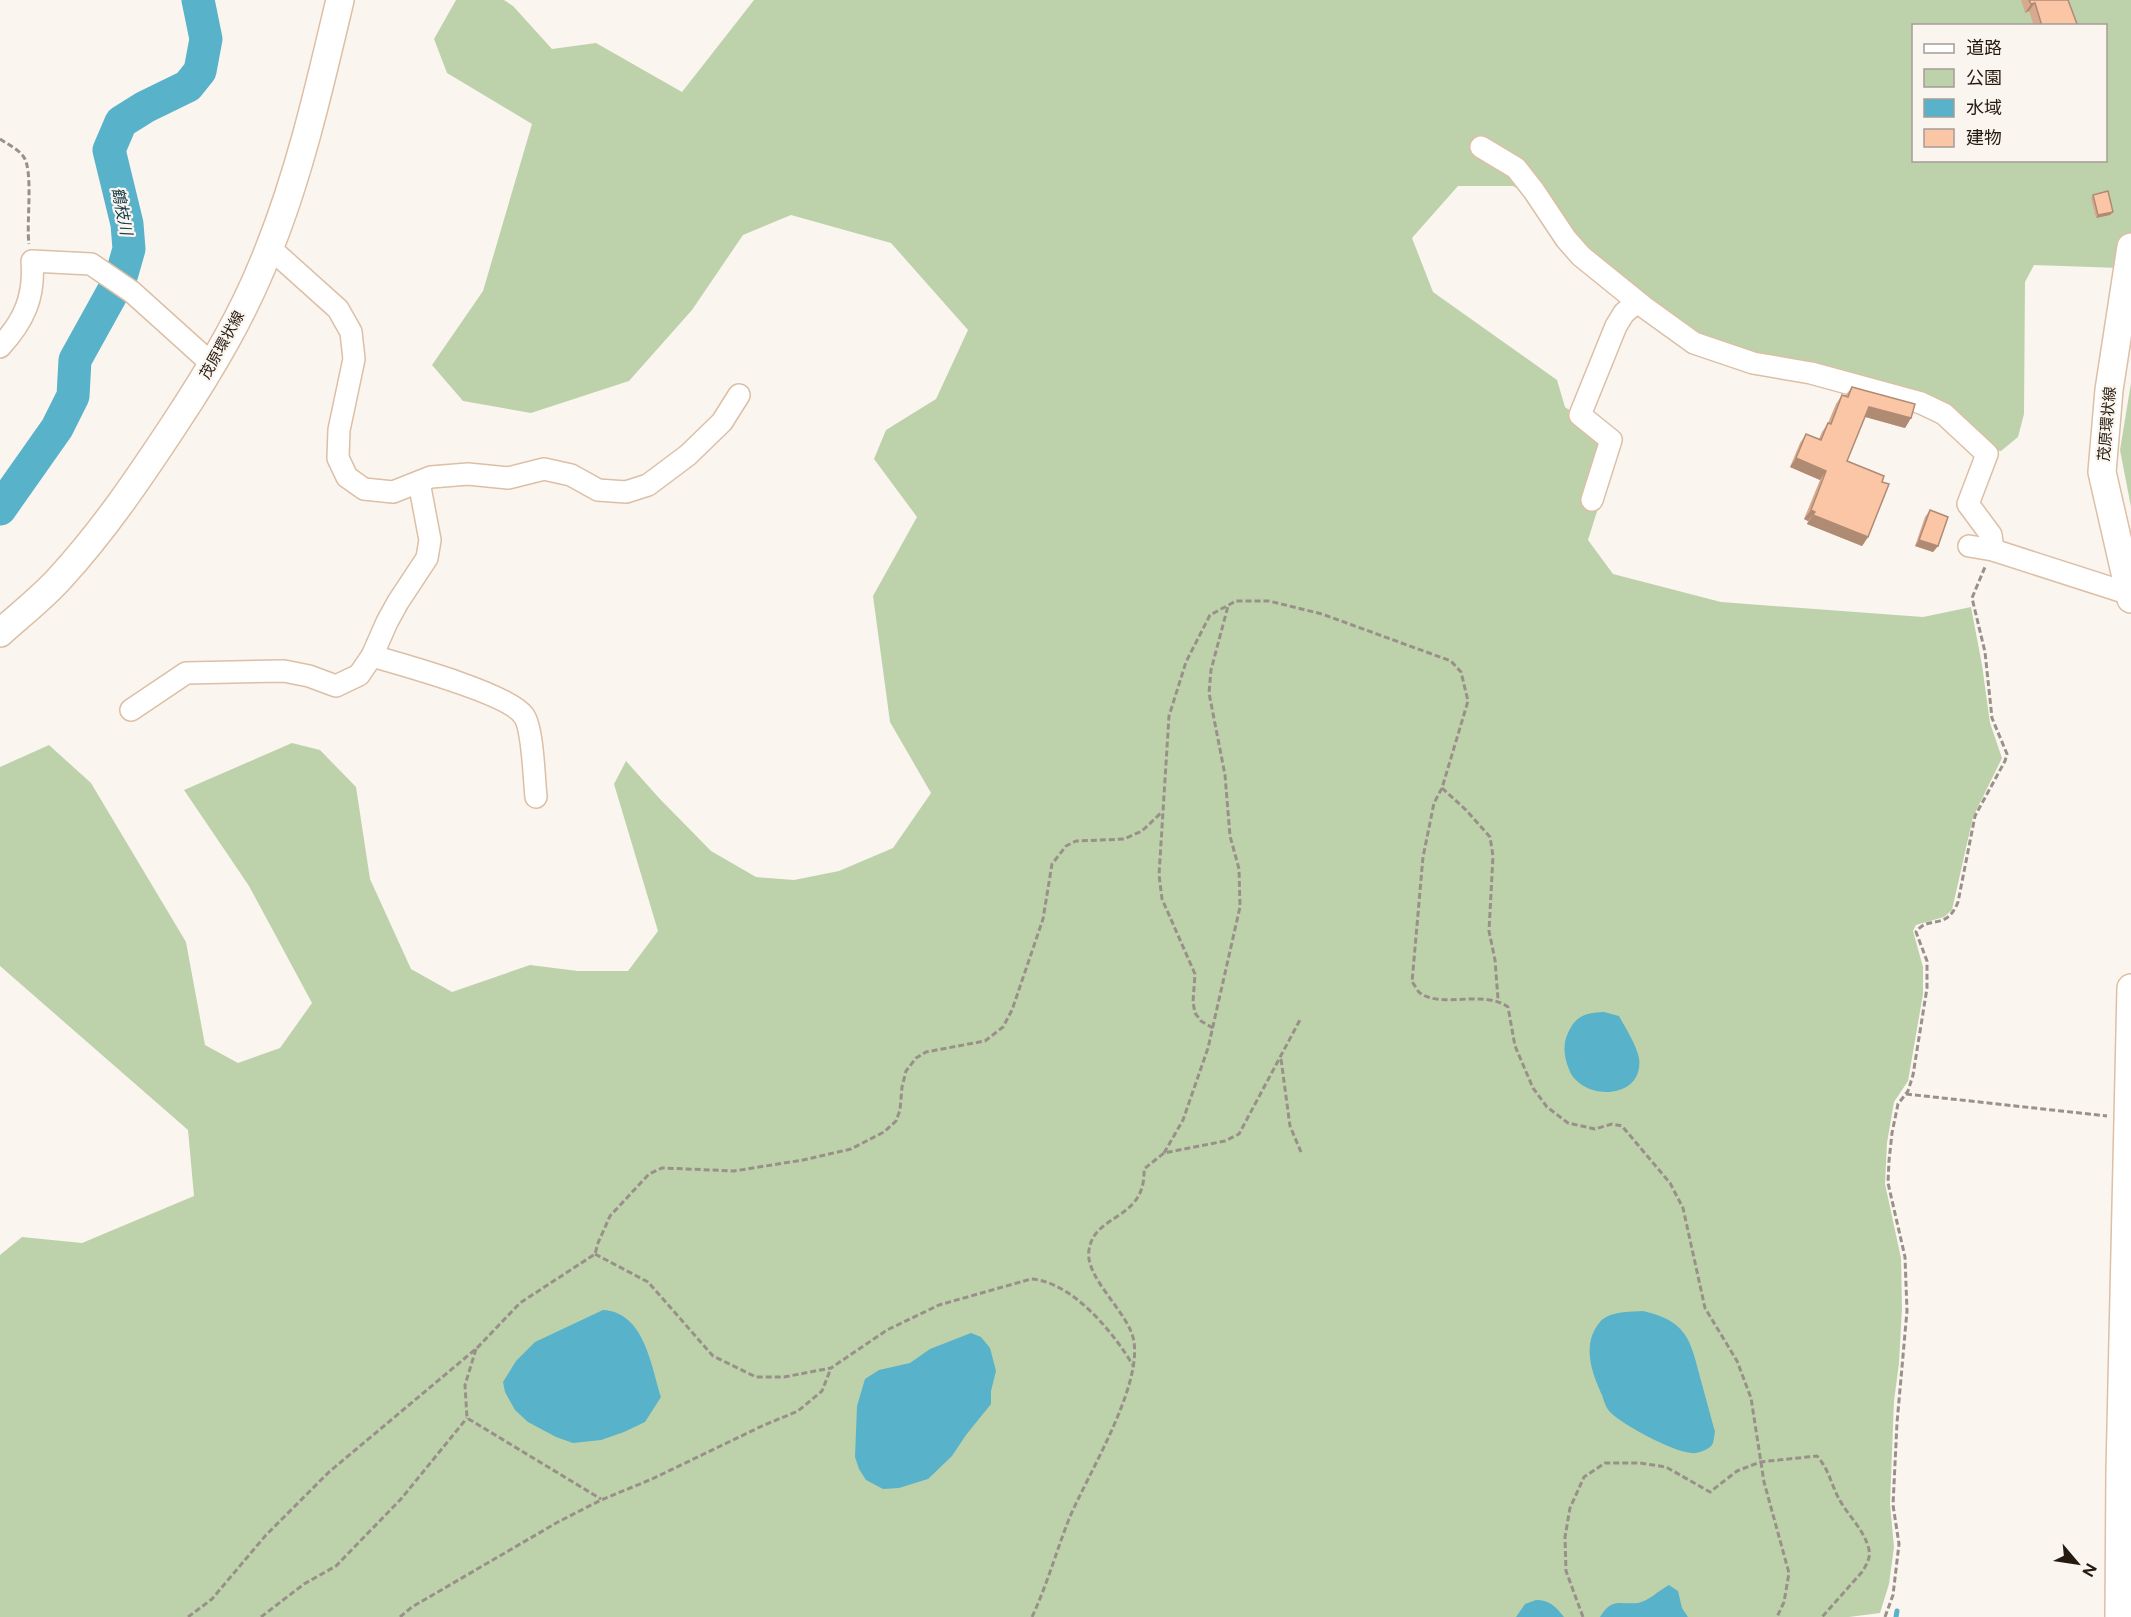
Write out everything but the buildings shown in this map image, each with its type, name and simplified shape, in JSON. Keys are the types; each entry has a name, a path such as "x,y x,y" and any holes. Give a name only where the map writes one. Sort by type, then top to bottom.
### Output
{"main road":[{"name":"茂原環状線","path":"0,633 59,579 129,494 213,365 253,289 270,248 309,125 340,0"},
{"name":"茂原環状線","path":"2131,248 2109,390 2102,472 2131,599"},
{"path":"2119,1617 2131,988"}],"street":[{"path":"1481,147 1516,168 1566,239 1581,256 1637,302 1694,343 1753,363 1811,373 1910,400 1944,414 1987,454 1968,504 1991,535 1993,550"},
{"path":"270,248 338,309 351,332 354,359 339,430 338,458 347,477 364,489 393,492 431,477 468,474 508,478 544,470 572,475 598,490 626,492 648,485 688,455 722,422 739,395"},
{"path":"0,347 14,332 29,303 34,280 32,261 91,264 132,292 213,365"},
{"path":"1592,500 1611,440 1580,415 1616,326 1624,313 1637,302"},
{"path":"131,710 186,673 284,671 309,676 336,686 359,675 372,656 387,622 427,558 430,540 419,482"},
{"path":"1969,546 1993,550 2130,594"},
{"path":"372,656 428,672 513,704 525,717 536,797"}],"path":[{"path":"0,139 23,156 29,169 27,232 32,261"},
{"path":"1885,1617 1893,1595 1899,1544 1893,1505 1897,1422 1907,1311 1905,1257 1888,1183 1889,1161 1898,1104 1906,1094 1914,1075 1927,988 1927,961 1916,932 1922,926 1948,919 1955,910 1976,816 2007,754 1992,718 1985,652 1972,598 1993,550"},
{"path":"1213,1028 1201,1021 1195,1013 1193,1002 1195,974 1162,899 1159,875 1169,716 1185,662 1210,615 1236,601 1269,602 1322,614 1452,661 1461,672 1468,701 1442,788 1434,803 1423,857 1412,981 1419,992 1431,999 1498,999 1508,1007 1515,1046 1533,1088 1547,1107 1568,1123 1595,1129 1612,1124 1622,1126 1670,1183 1683,1208 1705,1308 1737,1361 1751,1398 1760,1462 1789,1573 1784,1602 1777,1617"},
{"path":"1032,1617 1044,1592 1069,1520 1114,1425 1135,1367 1134,1340 1121,1314 1092,1269 1088,1258 1089,1246 1097,1232 1112,1219 1128,1211 1144,1183 1144,1169 1164,1153 1183,1120 1208,1048 1240,907 1239,869 1230,837 1226,775 1209,693 1211,670 1228,605"},
{"path":"1442,788 1490,837 1493,856 1489,931 1495,960 1498,999"},
{"path":"188,1617 212,1599 266,1535 329,1472 477,1348 520,1303 595,1254 610,1216 649,1174 662,1168 734,1171 803,1160 851,1149 884,1132 896,1121 906,1071 916,1058 926,1052 985,1041 1003,1027 1012,1010 1043,919 1052,864 1066,846 1076,841 1124,839 1142,831 1164,811"},
{"path":"1164,1153 1225,1141 1239,1134 1301,1018"},
{"path":"1281,1057 1290,1126 1301,1152"},
{"path":"1906,1094 2127,1118"},
{"path":"595,1254 648,1282 713,1356 756,1377 784,1377 831,1368 887,1330 939,1305 1031,1279 1042,1280 1076,1298 1120,1343 1135,1367"},
{"path":"261,1617 304,1584 336,1566 401,1499 467,1418 465,1385 477,1348"},
{"path":"400,1617 412,1607 558,1522 762,1426 798,1412 822,1391 831,1368"},
{"path":"467,1418 602,1500"},
{"path":"1583,1617 1566,1570 1565,1537 1570,1508 1584,1477 1605,1463 1641,1463 1666,1467 1710,1492 1737,1471 1760,1462 1817,1456 1824,1464 1839,1499 1857,1526 1869,1551 1867,1563 1862,1572 1822,1617"}],"green space":[{"path":"456,0 504,0 513,6 552,49 596,43 682,92 754,0 2131,0 2131,309 2119,268 2034,265 2025,282 2024,414 2018,437 2001,451 1988,450 1941,406 1736,355 1639,299 1528,194 1513,186 1458,186 1412,238 1433,292 1557,380 1565,407 1618,445 1588,540 1613,574 1721,602 1923,617 1971,607 1990,723 2002,758 1973,817 1952,910 1944,917 1916,925 1913,931 1923,967 1923,994 1908,1081 1894,1102 1887,1143 1885,1184 1901,1258 1902,1308 1894,1401 1890,1504 1894,1547 1889,1584 1880,1613 1849,1617 0,1617 0,1255 22,1237 82,1243 194,1196 188,1130 0,966 0,767 49,745 91,783 186,942 205,1045 238,1063 280,1048 312,1003 249,886 184,790 292,743 320,750 356,787 370,879 411,969 452,992 530,965 578,971 628,971 658,931 614,784 626,761 711,851 756,877 794,880 839,871 893,848 931,793 890,722 873,596 917,517 874,459 886,430 936,399 968,330 891,243 791,215 743,235 692,310 629,381 531,413 463,401 432,365 483,291 532,124 447,73 434,39"},
{"path":"2131,383 2131,507 2120,450"}],"water":[{"path":"1604,1012 1619,1016 1639,1058 1639,1070 1634,1080 1627,1087 1617,1091 1595,1091 1585,1087 1570,1072 1565,1056 1565,1041 1574,1022 1587,1014"},
{"path":"603,1310 617,1313 637,1330 644,1342 661,1397 645,1422 601,1440 573,1443 528,1422 515,1410 505,1392 503,1382 516,1361 535,1342"},
{"path":"1643,1311 1669,1320 1684,1333 1689,1342 1715,1432 1712,1445 1705,1450 1691,1453 1661,1443 1617,1418 1605,1404 1590,1358 1594,1331 1604,1318 1620,1313"},
{"path":"971,1333 981,1337 990,1348 996,1371 991,1391 991,1404 952,1456 928,1479 899,1488 883,1489 866,1480 855,1457 857,1406 865,1379 879,1370 910,1363 930,1349"},
{"path":"1669,1585 1678,1591 1682,1608 1688,1617 1600,1617 1613,1604 1642,1602"},
{"path":"1536,1600 1552,1605 1564,1617 1516,1617 1525,1604"}],"waterway":[{"name":"鶴枝川","path":"0,509 57,428 73,396 75,360 121,277 129,249 127,224 109,150 121,122 145,107 188,86 200,71 206,39 198,0"},
{"path":"1896,1617 1897,1611"}]}
